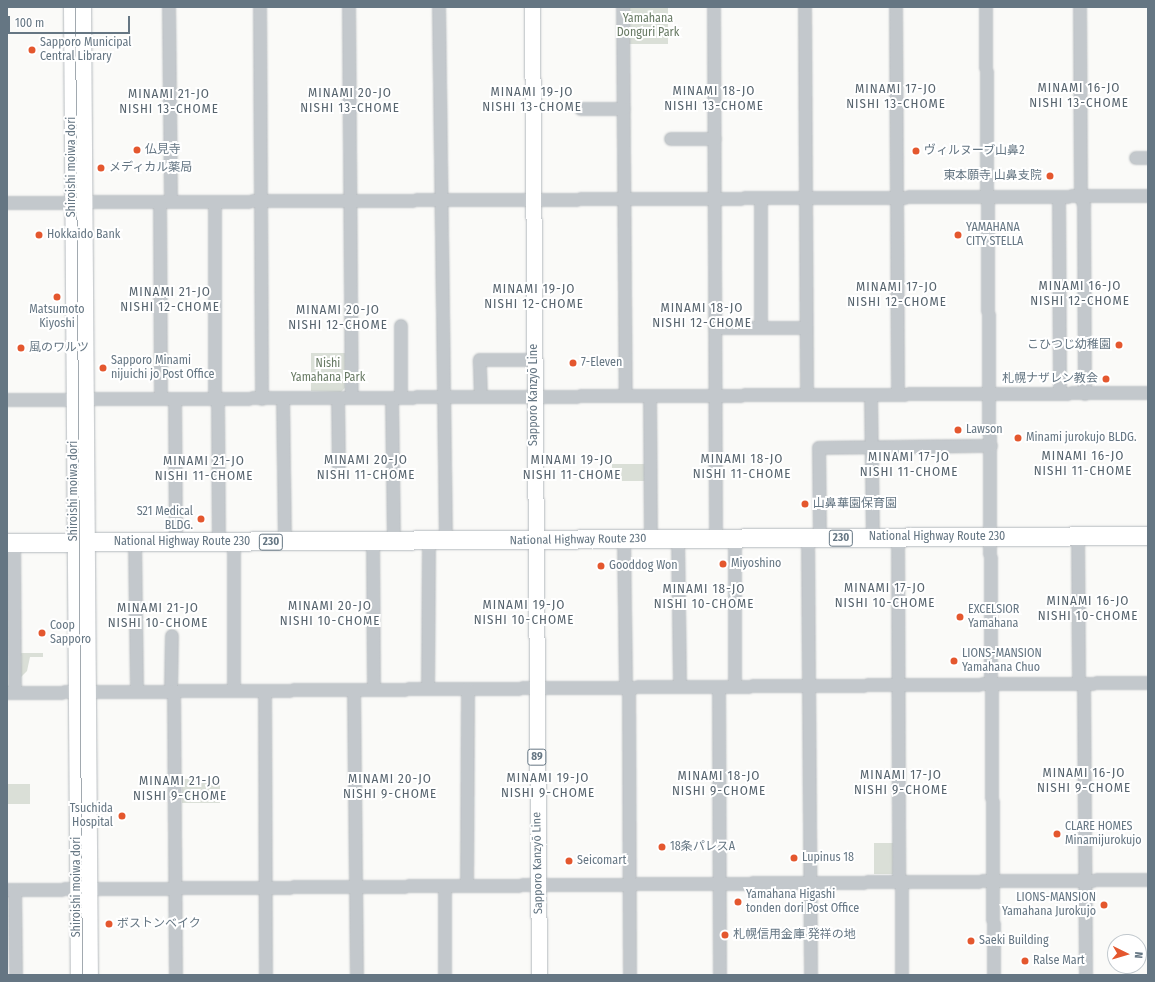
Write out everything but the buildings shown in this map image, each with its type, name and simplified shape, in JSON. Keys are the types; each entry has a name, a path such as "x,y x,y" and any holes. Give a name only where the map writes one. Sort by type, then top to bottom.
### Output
{"highway":[{"name":"National Highway Route 230","path":"10,543 1148,536"}],"main road":[{"name":"Shiroishi moiwa dori","path":"71,7 78,203 80,400 83,889 78,975"},
{"name":"Shiroishi moiwa dori","path":"78,203 83,7"},
{"name":"Sapporo Kanzyō Line","path":"532,7 539,975"},
{"name":"Shiroishi moiwa dori","path":"83,889 90,975"}],"street":[{"path":"161,399 169,7"},
{"path":"260,7 262,399"},
{"path":"349,7 352,398"},
{"path":"428,689 444,398 440,201 439,7"},
{"path":"623,7 626,396"},
{"path":"714,7 716,539"},
{"path":"805,7 807,395"},
{"path":"896,7 898,394"},
{"path":"986,7 989,197 994,975"},
{"path":"1080,7 1081,197 1084,205 1085,394"},
{"path":"581,109 624,109"},
{"path":"671,139 715,139"},
{"path":"7,204 1148,196"},
{"path":"1060,197 1060,394"},
{"path":"761,199 762,328"},
{"path":"215,202 215,392 217,399 227,542 234,691"},
{"path":"394,541 396,398 400,326"},
{"path":"715,328 806,328"},
{"path":"480,397 480,360 534,360"},
{"path":"7,400 1148,393"},
{"path":"871,395 873,537"},
{"path":"650,396 651,539"},
{"path":"283,398 285,542"},
{"path":"338,398 339,466"},
{"path":"175,399 176,542"},
{"path":"811,975 809,686 819,448 990,446"},
{"path":"1078,536 1086,880 1086,975"},
{"path":"898,537 899,874 901,882 902,975"},
{"path":"735,538 735,686"},
{"path":"624,539 630,884 630,975"},
{"path":"678,539 680,687"},
{"path":"373,541 374,690"},
{"path":"10,543 11,693 1148,683"},
{"path":"135,543 137,692"},
{"path":"172,636 176,975"},
{"path":"719,687 720,975"},
{"path":"467,886 468,689"},
{"path":"265,690 266,975"},
{"path":"354,690 357,975"},
{"path":"16,975 11,890 1148,880"},
{"path":"445,886 445,975"}],"green space":[{"name":"Yamahana Donguri Park","path":"628,7 668,7 668,44 628,44"},
{"name":"Nishi Yamahana Park","path":"311,353 345,353 345,388 341,392 311,391"},
{"path":"612,464 647,464 647,481 612,481"},
{"path":"18,653 43,653 43,657 30,657 27,671 21,677 18,677"},
{"path":"182,779 220,779 220,803 182,803"},
{"path":"7,784 30,784 30,804 7,804"},
{"path":"874,843 895,843 895,874 874,874"}],"tram line":[{"path":"75,7 82,975"}],"place":[{"name":"Sapporo Municipal Central Library","path":"32,50"},
{"name":"仏見寺","path":"137,150"},
{"name":"ヴィルヌーブ山鼻2","path":"916,151"},
{"name":"メディカル薬局","path":"101,168"},
{"name":"東本願寺 山鼻支院","path":"1050,176"},
{"name":"Hokkaido Bank","path":"39,235"},
{"name":"YAMAHANA CITY STELLA","path":"958,235"},
{"name":"Matsumoto Kiyoshi","path":"57,297"},
{"name":"こひつじ幼稚園","path":"1119,345"},
{"name":"風のワルツ","path":"21,348"},
{"name":"7-Eleven","path":"573,363"},
{"name":"Sapporo Minami nijuichi jo Post Office","path":"103,368"},
{"name":"札幌ナザレン教会","path":"1106,379"},
{"name":"Lawson","path":"958,430"},
{"name":"Minami jurokujo BLDG.","path":"1018,438"},
{"name":"山鼻華園保育園","path":"805,504"},
{"name":"S21 Medical BLDG.","path":"201,519"},
{"name":"Miyoshino","path":"723,564"},
{"name":"Gooddog Won","path":"601,566"},
{"name":"EXCELSIOR Yamahana","path":"960,617"},
{"name":"Coop Sapporo","path":"42,633"},
{"name":"LIONS-MANSION Yamahana Chuo","path":"954,661"},
{"name":"Tsuchida Hospital","path":"122,816"},
{"name":"CLARE HOMES Minamijurokujo","path":"1057,834"},
{"name":"18条パレスA","path":"662,847"},
{"name":"Lupinus 18","path":"794,858"},
{"name":"Seicomart","path":"569,861"},
{"name":"Yamahana Higashi tonden dori Post Office","path":"738,902"},
{"name":"LIONS-MANSION Yamahana Jurokujo","path":"1104,905"},
{"name":"ボストンベイク","path":"109,924"},
{"name":"札幌信用金庫 発祥の地","path":"725,935"},
{"name":"Saeki Building","path":"971,941"},
{"name":"Ralse Mart","path":"1025,961"}],"district":[{"name":"MINAMI 16-JO NISHI 13-CHOME","path":"1079,96"},
{"name":"MINAMI 17-JO NISHI 13-CHOME","path":"896,98"},
{"name":"MINAMI 19-JO NISHI 13-CHOME","path":"532,100"},
{"name":"MINAMI 18-JO NISHI 13-CHOME","path":"714,100"},
{"name":"MINAMI 21-JO NISHI 13-CHOME","path":"169,102"},
{"name":"MINAMI 20-JO NISHI 13-CHOME","path":"350,102"},
{"name":"MINAMI 16-JO NISHI 12-CHOME","path":"1080,294"},
{"name":"MINAMI 17-JO NISHI 12-CHOME","path":"897,296"},
{"name":"MINAMI 19-JO NISHI 12-CHOME","path":"534,298"},
{"name":"MINAMI 21-JO NISHI 12-CHOME","path":"170,300"},
{"name":"MINAMI 18-JO NISHI 12-CHOME","path":"702,316"},
{"name":"MINAMI 20-JO NISHI 12-CHOME","path":"338,318"},
{"name":"MINAMI 16-JO NISHI 11-CHOME","path":"1083,464"},
{"name":"MINAMI 17-JO NISHI 11-CHOME","path":"909,466"},
{"name":"MINAMI 20-JO NISHI 11-CHOME","path":"366,468"},
{"name":"MINAMI 19-JO NISHI 11-CHOME","path":"572,468"},
{"name":"MINAMI 18-JO NISHI 11-CHOME","path":"742,468"},
{"name":"MINAMI 21-JO NISHI 11-CHOME","path":"204,470"},
{"name":"MINAMI 17-JO NISHI 10-CHOME","path":"885,596"},
{"name":"MINAMI 18-JO NISHI 10-CHOME","path":"704,598"},
{"name":"MINAMI 16-JO NISHI 10-CHOME","path":"1088,610"},
{"name":"MINAMI 20-JO NISHI 10-CHOME","path":"330,614"},
{"name":"MINAMI 19-JO NISHI 10-CHOME","path":"524,614"},
{"name":"MINAMI 21-JO NISHI 10-CHOME","path":"158,616"},
{"name":"MINAMI 16-JO NISHI 9-CHOME","path":"1084,782"},
{"name":"MINAMI 18-JO NISHI 9-CHOME","path":"719,784"},
{"name":"MINAMI 17-JO NISHI 9-CHOME","path":"901,784"},
{"name":"MINAMI 19-JO NISHI 9-CHOME","path":"548,786"},
{"name":"MINAMI 20-JO NISHI 9-CHOME","path":"390,788"},
{"name":"MINAMI 21-JO NISHI 9-CHOME","path":"180,790"}]}
